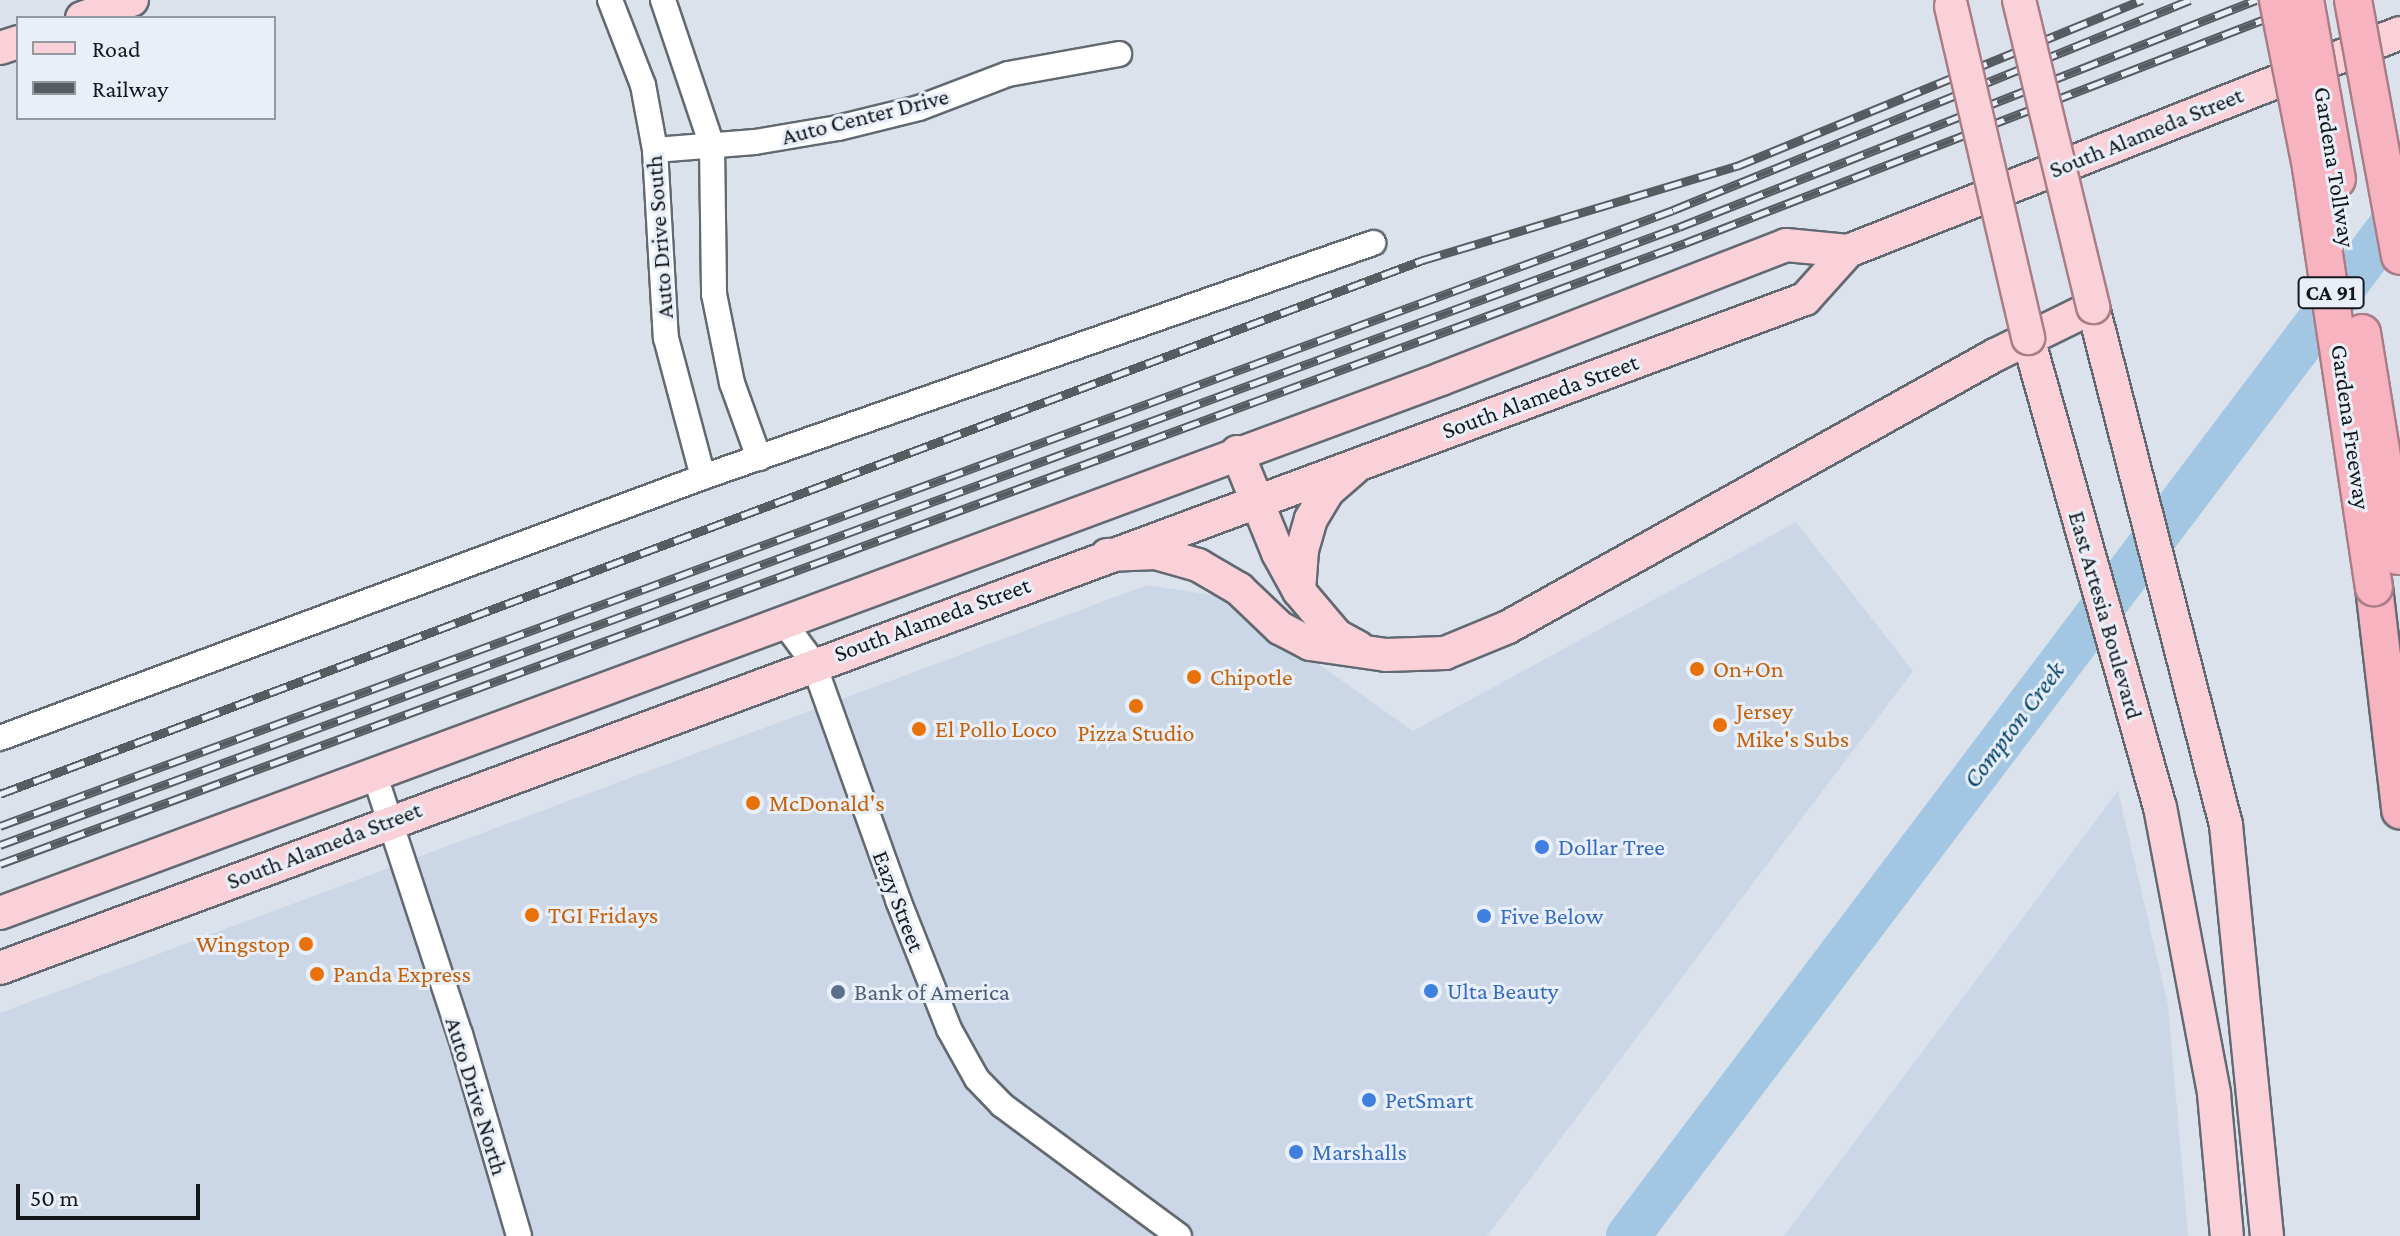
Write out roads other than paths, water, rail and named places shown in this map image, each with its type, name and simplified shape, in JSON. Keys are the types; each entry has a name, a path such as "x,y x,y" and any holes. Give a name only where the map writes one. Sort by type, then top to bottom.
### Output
{"highway":[{"name":"Gardena Freeway","path":"2278,0 2390,572 2400,810"},
{"name":"Gardena Tollway","path":"2305,0 2390,572"},
{"path":"2353,0 2400,256"}],"main road":[{"path":"88,16 132,0"},
{"path":"2019,0 2093,307 2208,741 2226,825 2267,1236"},
{"name":"East Artesia Boulevard","path":"1950,2 2028,338 2160,807 2214,1094 2227,1236"},
{"name":"South Alameda Street","path":"0,968 813,662 1805,299 1848,251 2322,61 2400,33"},
{"name":"South Alameda Street","path":"0,913 1786,245 1848,251"},
{"path":"1107,555 1156,553 1198,565 1239,589 1280,628 1310,644 1416,656 1479,642 1999,353 2093,307"},
{"path":"1237,452 1299,591 1337,636 1361,648"},
{"path":"1299,591 1302,550 1311,519 1328,491 1363,460"},
{"path":"2214,1094 2253,1087"}],"street":[{"name":"Auto Drive South","path":"610,0 643,85 655,150 666,338 703,477"},
{"path":"663,0 712,146 714,294 732,383 759,458"},
{"name":"Auto Center Drive","path":"655,150 712,146 838,128 919,108 1008,74 1119,54"},
{"path":"0,738 703,477 1373,243"},
{"name":"Eazy Street","path":"782,620 813,662 898,900 949,1029 977,1079 1002,1105 1179,1236"},
{"name":"Auto Drive North","path":"374,773 460,1034 519,1236"}],"waterway":[{"name":"Compton Creek","path":"1628,1236 2400,213"}],"railway":[{"path":"0,794 1423,260 1737,166 2142,0"},
{"path":"0,826 1673,210 2190,0"},
{"path":"0,845 1679,227 2256,0"},
{"path":"0,864 1685,243 2314,0"}],"place":[{"name":"On+On","path":"1697,669"},
{"name":"Chipotle","path":"1194,677"},
{"name":"Pizza Studio","path":"1136,706"},
{"name":"Jersey Mike's Subs","path":"1720,725"},
{"name":"El Pollo Loco","path":"919,729"},
{"name":"McDonald's","path":"753,803"},
{"name":"Dollar Tree","path":"1542,847"},
{"name":"TGI Fridays","path":"532,915"},
{"name":"Five Below","path":"1484,916"},
{"name":"Wingstop","path":"306,944"},
{"name":"Panda Express","path":"317,974"},
{"name":"Ulta Beauty","path":"1431,991"},
{"name":"Bank of America","path":"838,992"},
{"name":"PetSmart","path":"1369,1100"},
{"name":"Marshalls","path":"1296,1152"}]}
